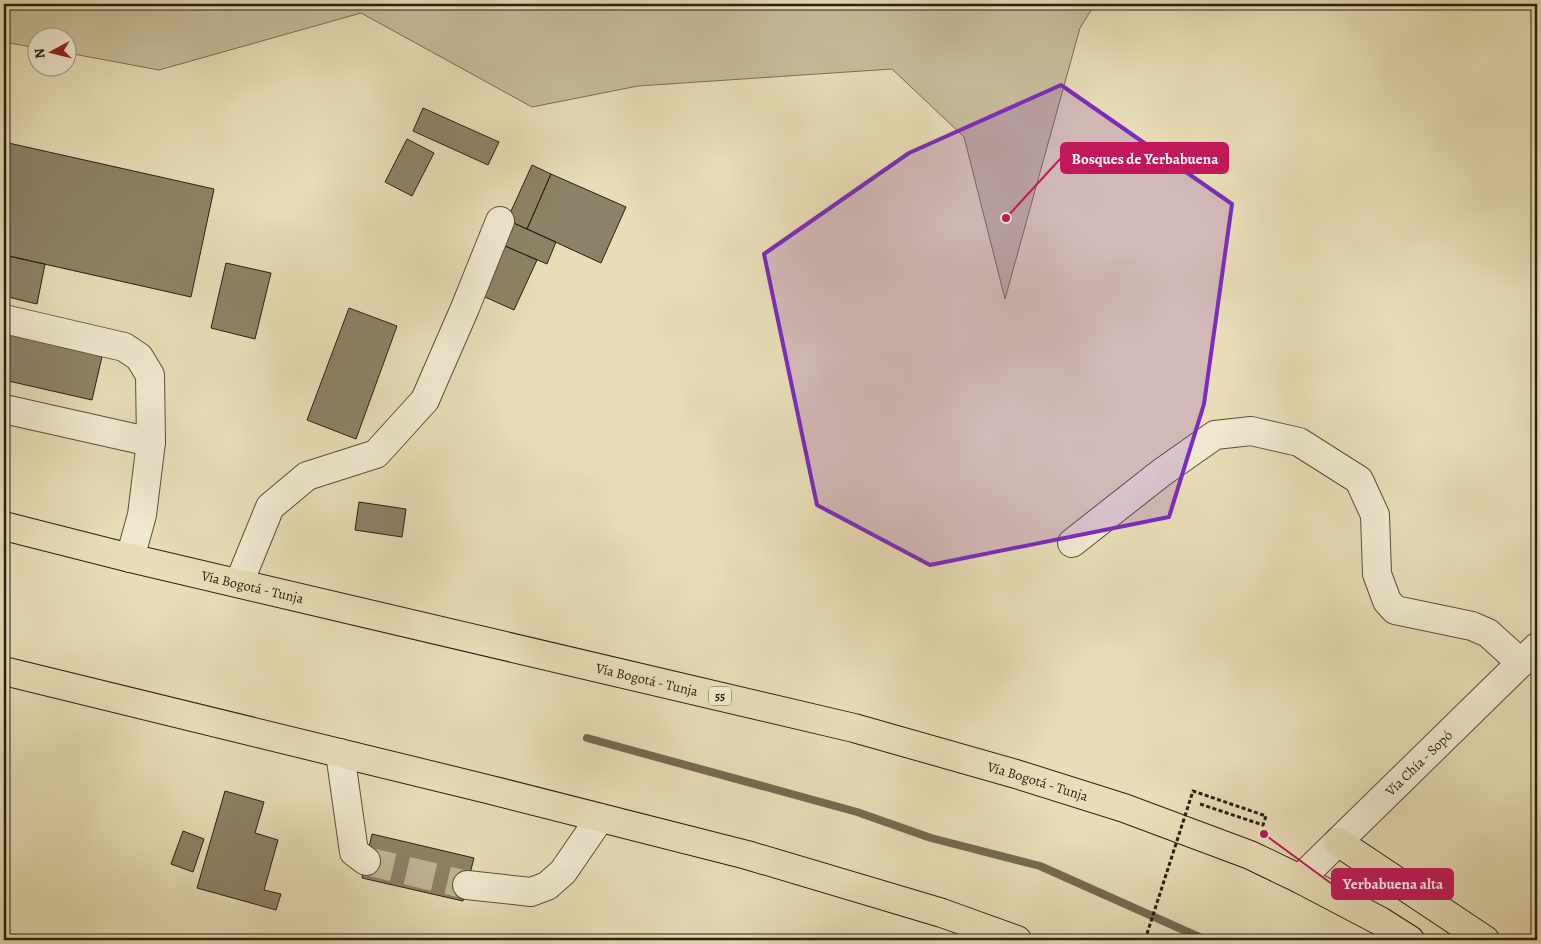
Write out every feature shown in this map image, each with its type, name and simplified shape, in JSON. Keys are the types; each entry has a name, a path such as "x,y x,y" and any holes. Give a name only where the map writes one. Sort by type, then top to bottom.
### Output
{"main road":[{"name":"Vía Bogotá - Tunja","path":"4,526 238,584 844,725 945,752 1124,808 1250,855 1380,921 1410,940"},
{"path":"4,671 340,753 756,858 942,913 1016,940"},
{"path":"1338,842 1485,940"}],"street":[{"path":"238,584 270,507 307,476 376,454 425,400 466,308 500,221"},
{"path":"4,319 124,347 139,357 150,375 151,442 142,515 130,558"},
{"path":"4,408 151,442"},
{"path":"1072,543 1161,473 1215,435 1251,431 1299,442 1359,480 1376,515 1378,574 1387,601 1395,610 1472,626 1529,655"},
{"name":"Vía Chía - Sopó","path":"1300,879 1529,655"},
{"path":"340,753 354,852 366,861"},
{"path":"467,886 531,892 547,886 563,872 600,818"}],"path":[{"path":"1145,940 1193,792 1266,816 1263,825 1200,804"}],"highlighted area":[{"path":"1061,85 1232,204 1204,404 1169,517 930,565 817,505 764,254 909,153"}],"shaded area":[{"path":"4,4 1095,4 1080,28 1005,299 964,137 892,69 638,86 532,107 361,13 159,70 78,55 78,28 28,28 28,46 4,42"}],"building":[{"path":"423,108 499,142 488,165 413,131"},
{"path":"407,139 434,153 412,196 385,182"},
{"path":"4,142 214,189 191,297 4,255"},
{"path":"532,165 551,174 527,229 507,220"},
{"path":"551,174 626,207 601,263 527,229"},
{"path":"507,220 556,242 547,264 498,243"},
{"path":"498,243 537,260 514,310 476,293"},
{"path":"4,255 45,264 37,304 4,296"},
{"path":"226,263 271,273 255,339 211,328"},
{"path":"349,308 397,326 356,439 307,420"},
{"path":"4,325 104,348 92,400 4,380"},
{"path":"359,502 406,509 402,537 355,530"},
{"path":"225,791 264,802 255,833 278,840 264,890 281,894 276,910 197,888"},
{"path":"183,831 204,839 193,872 171,864"},
{"path":"372,834 474,858 463,901 362,878"}],"waterway":[{"path":"587,738 857,812 931,838 1040,866 1206,940"}],"tunnel":[{"path":"366,861 467,885"}],"place":[{"name":"Bosques de Yerbabuena","path":"1006,218"},
{"name":"Yerbabuena alta","path":"1264,834"}]}
